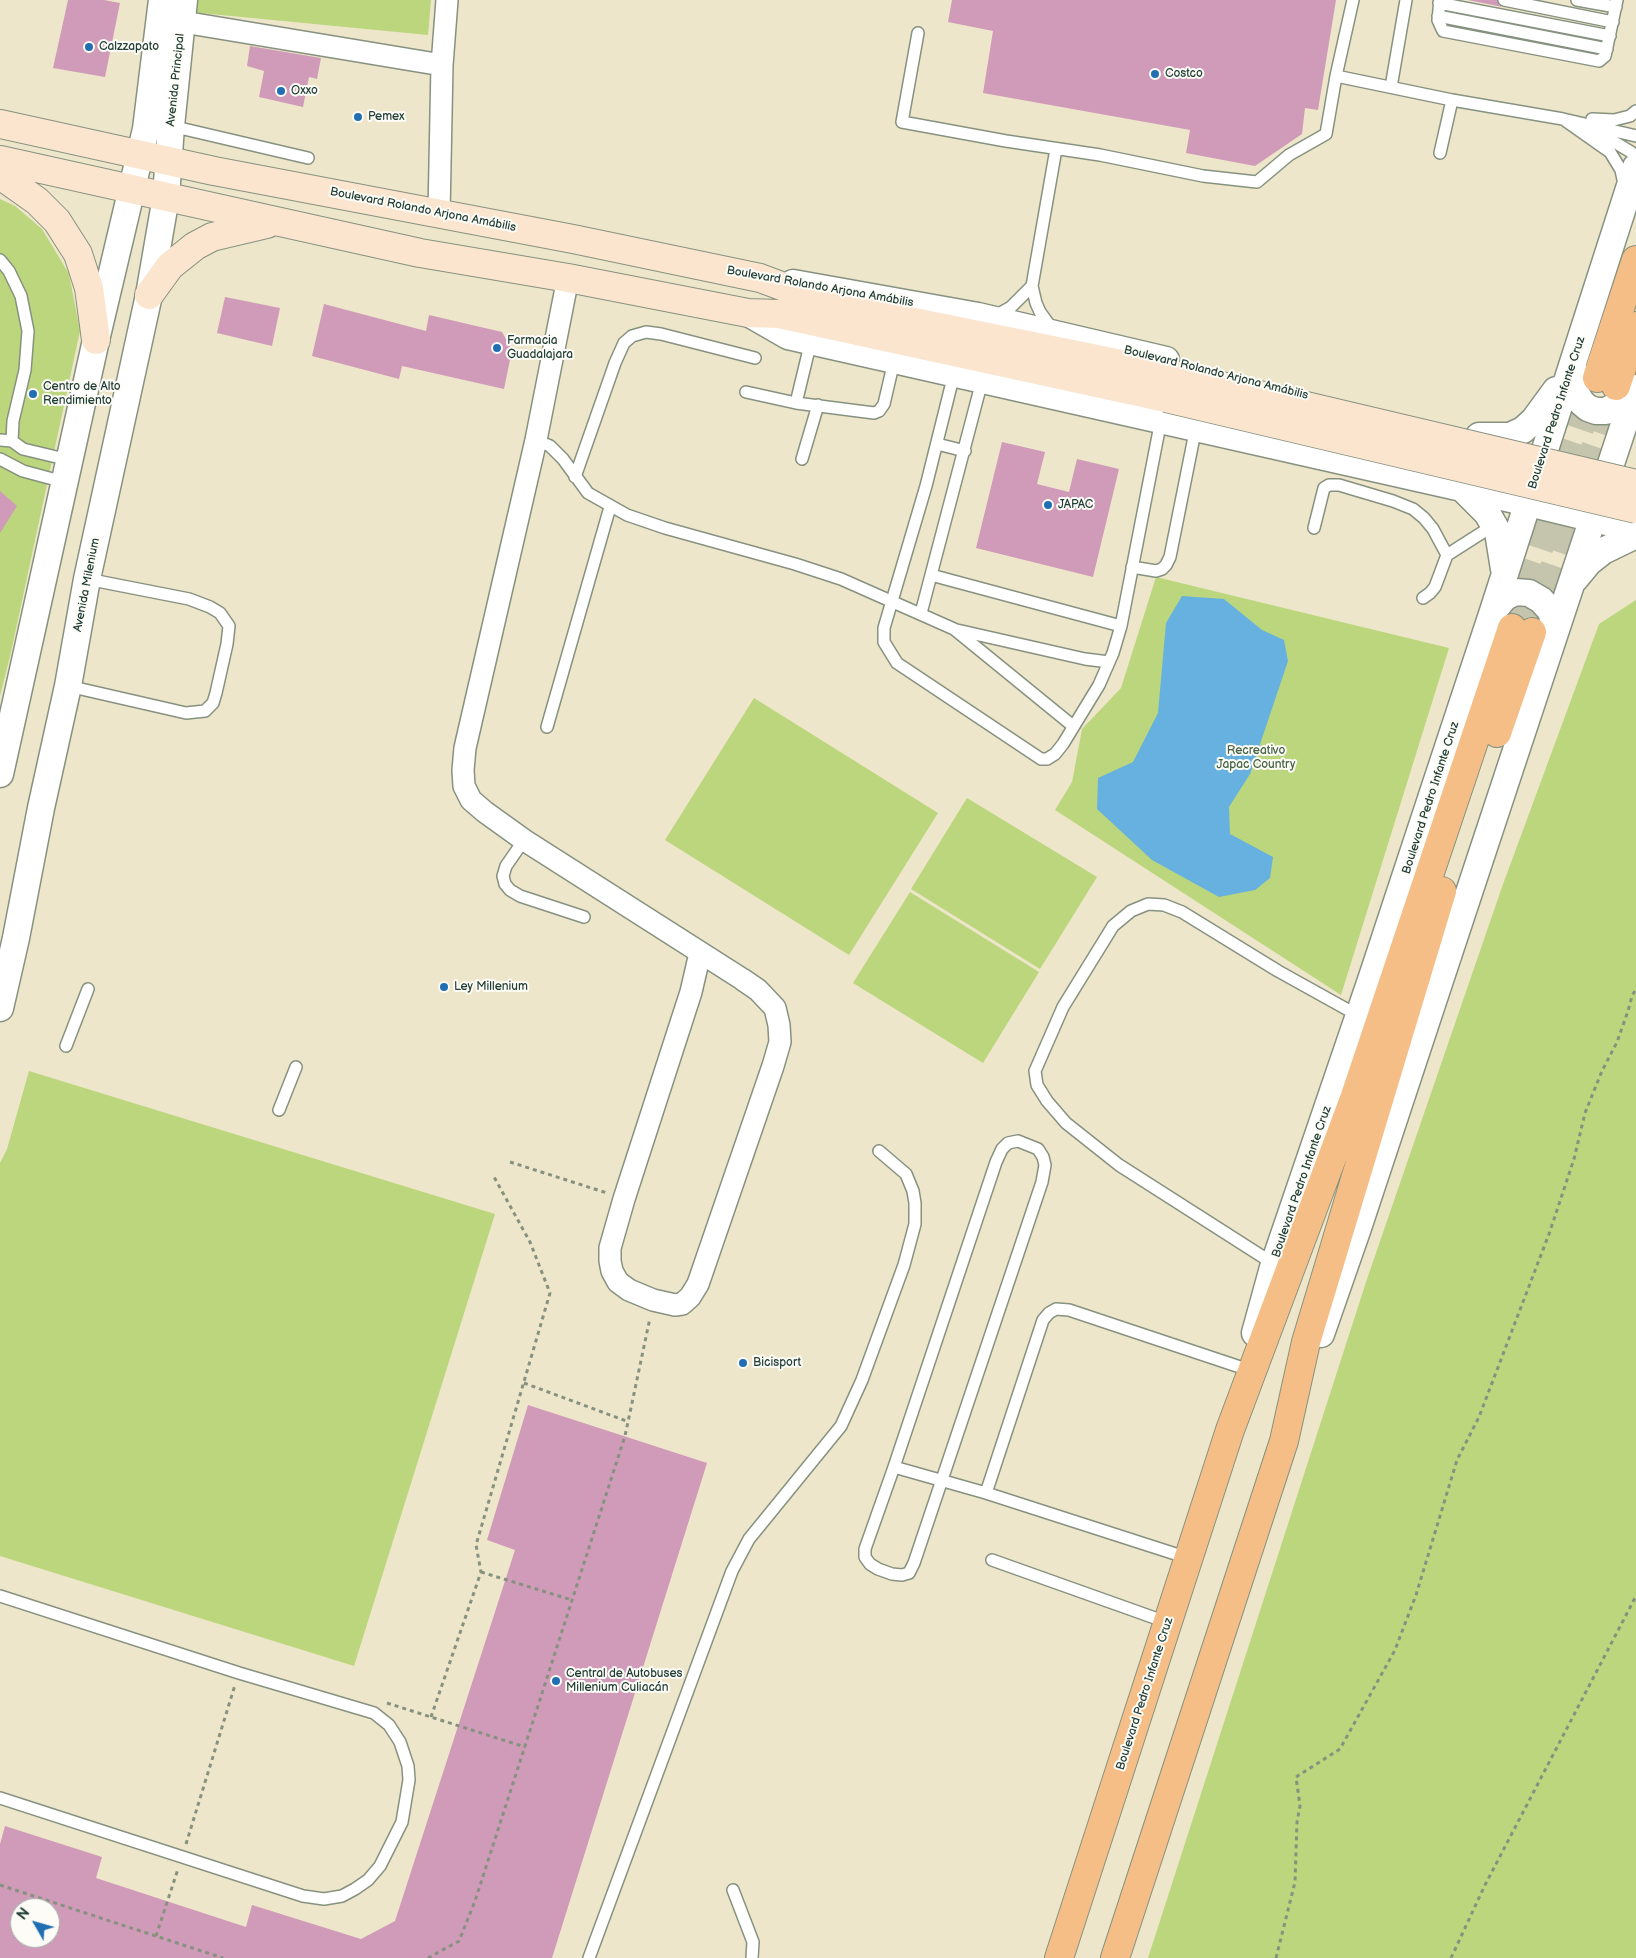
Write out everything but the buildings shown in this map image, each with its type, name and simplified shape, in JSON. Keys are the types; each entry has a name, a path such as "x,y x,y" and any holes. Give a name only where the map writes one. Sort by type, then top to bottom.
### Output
{"highway":[{"name":"Boulevard Pedro Infante Cruz","path":"1621,387 1636,260"},
{"name":"Boulevard Pedro Infante Cruz","path":"1621,387 1636,326"},
{"name":"Boulevard Pedro Infante Cruz","path":"1060,1958 1230,1430 1354,1099 1523,627"},
{"name":"Boulevard Pedro Infante Cruz","path":"1116,1958 1284,1441 1306,1342 1523,627"}],"main road":[{"name":"Boulevard Rolando Arjona Amábilis","path":"0,124 168,161 439,213 760,278"},
{"path":"0,160 420,253 568,278 748,313 780,314 1166,397 1636,484"},
{"path":"0,175 37,201 57,221 78,254 89,288 96,340"},
{"path":"149,295 170,266 195,246 212,237 276,222"},
{"path":"760,278 824,324"},
{"path":"1166,397 1631,524"}],"street":[{"name":"Avenida Principal","path":"140,154 146,129 162,0"},
{"path":"439,213 442,65 447,0"},
{"name":"Avenida Principal","path":"168,161 183,11"},
{"path":"183,11 442,65"},
{"path":"0,774 96,340 140,154"},
{"name":"Avenida Milenium","path":"0,1008 68,686 87,579 149,295 166,197 168,161"},
{"name":"Boulevard Pedro Infante Cruz","path":"1523,627 1505,574 1636,167"},
{"path":"568,278 536,440 468,738 463,770 464,786 471,800 524,840 758,990 775,1008 780,1025 780,1042 698,1284 690,1297 682,1304 664,1304 629,1290 618,1282 612,1271 610,1248 691,992 700,953"},
{"name":"Boulevard Rolando Arjona Amábilis","path":"760,278 867,295 978,316 1544,452 1636,472"},
{"path":"824,324 894,361 982,381 1166,397 1196,428 1528,504 1631,524 1616,544 1589,562 1577,576 1566,597"},
{"path":"1571,368 1575,392 1582,403 1588,408 1596,411 1606,411 1621,387"},
{"path":"1479,436 1510,436 1523,430 1534,420 1571,368"},
{"name":"Boulevard Pedro Infante Cruz","path":"1230,1430 1274,1264 1358,1016 1523,627 1566,597 1610,467 1630,435 1621,387"},
{"path":"1462,488 1487,513 1494,524 1503,553 1505,574"}],"lane":[{"path":"918,33 902,122 1056,150 1100,155 1203,176 1257,182 1289,156 1326,134 1336,76 1353,0"},
{"path":"1391,87 1406,0"},
{"path":"1504,0 1613,22"},
{"path":"1577,0 1616,4 1613,22 1610,36 1607,49 1602,60 1594,61 1450,34 1443,31 1438,24 1439,2 1610,36"},
{"path":"1336,76 1452,100 1563,119 1636,136"},
{"path":"1440,153 1452,100"},
{"path":"1563,119 1614,120 1630,116 1636,111"},
{"path":"1563,119 1611,140 1631,152 1636,159"},
{"path":"1563,119 1610,152 1621,170 1626,196"},
{"path":"171,126 308,158"},
{"path":"1056,150 1032,286 1040,312 1057,334"},
{"path":"0,260 9,271 21,296 28,331 25,370 13,421 6,440 67,471"},
{"path":"978,316 998,316 1032,286"},
{"path":"796,403 824,324"},
{"path":"575,477 614,363 624,343 632,336 646,332 661,334 755,358"},
{"path":"746,392 796,403 874,413 880,411 886,398 894,361"},
{"path":"954,374 938,444 891,600 884,628 884,642 897,663 1041,759 1047,759 1055,754 1063,744 1099,685 1109,662 1121,626 1166,397"},
{"path":"921,613 965,452 982,381"},
{"path":"802,459 818,405"},
{"path":"1132,568 1156,571 1166,565 1196,428"},
{"path":"536,440 550,446 563,459 588,493 627,515 665,528 842,579 954,629 1085,659 1109,662"},
{"path":"938,444 965,452"},
{"path":"0,460 23,471 67,471"},
{"path":"1314,528 1324,488 1329,485 1339,485 1413,509 1433,529 1447,554"},
{"path":"547,727 610,507"},
{"path":"1423,598 1435,586 1447,554 1494,524"},
{"path":"931,575 1121,626"},
{"path":"68,686 186,713 205,711 212,703 216,694 228,644 229,626 220,613 210,607 189,600 87,579"},
{"path":"954,629 1073,726"},
{"path":"524,840 506,866 503,876 505,884 510,890 520,896 584,917"},
{"path":"1274,1264 1119,1165 1066,1123 1037,1085 1035,1071 1063,1007 1114,926 1131,911 1148,904 1164,905 1182,912 1278,971 1358,1016"},
{"path":"66,1046 88,989"},
{"path":"279,1110 296,1067"},
{"path":"1018,1142 1038,1150 1043,1157 1044,1165 1042,1182 942,1482 909,1573 902,1575 892,1574 870,1564 866,1557 865,1549 894,1467 996,1162 1002,1149 1008,1144 1018,1142"},
{"path":"589,1958 732,1572 749,1539 841,1426 862,1380 904,1265 915,1224 916,1204 906,1174 879,1152"},
{"path":"986,1493 1043,1320 1056,1309 1069,1310 1246,1369"},
{"path":"894,1467 986,1493 1190,1559"},
{"path":"992,1560 1168,1624"},
{"path":"0,1596 239,1673 374,1712 389,1725 400,1742 408,1766 409,1780 402,1822 380,1866 368,1880 342,1896 324,1899 303,1896 0,1798"},
{"path":"733,1890 753,1942 752,1958"}],"path":[{"path":"1276,1958 1295,1882 1296,1822 1300,1806 1296,1777 1340,1749 1395,1650 1416,1595 1457,1460 1479,1417 1549,1234 1574,1159 1585,1114 1602,1071 1617,1042 1636,989"},
{"path":"510,1162 624,1199"},
{"path":"431,1717 481,1572 476,1545 550,1293 530,1242 493,1175"},
{"path":"428,1958 459,1940 475,1901 629,1422 654,1300"},
{"path":"524,1383 629,1422"},
{"path":"481,1572 572,1600"},
{"path":"1451,1958 1485,1885 1636,1596"},
{"path":"156,1936 239,1673"},
{"path":"385,1703 525,1747"},
{"path":"0,1885 223,1958"}],"green space":[{"path":"192,0 431,0 428,35 190,12"},
{"name":"Centro de Alto Rendimiento","path":"0,199 15,206 42,229 69,274 80,331 0,696"},
{"name":"Recreativo Japac Country","path":"1156,577 1449,648 1341,995 1055,810 1072,782 1082,729 1121,688"},
{"path":"1636,600 1636,1958 1148,1958 1367,1279 1502,887 1599,624"},
{"path":"754,698 938,813 849,955 665,840"},
{"path":"967,798 1097,877 1040,969 911,889"},
{"path":"910,892 1039,972 983,1063 853,983"},
{"path":"29,1071 495,1214 354,1666 0,1556 0,1163 7,1149"}],"water":[{"path":"1182,596 1224,599 1262,630 1284,640 1288,661 1250,774 1229,807 1230,834 1273,857 1270,878 1255,890 1219,897 1152,860 1097,809 1098,778 1133,762 1158,713 1166,623"}],"tunnel":[{"path":"1512,628 1597,378"},
{"path":"1532,632 1615,390"}],"place":[{"name":"Calzzapato","path":"89,47"},
{"name":"Costco","path":"1155,74"},
{"name":"Oxxo","path":"281,91"},
{"name":"Pemex","path":"358,117"},
{"name":"Farmacia Guadalajara","path":"497,348"},
{"name":"Centro de Alto Rendimiento","path":"33,394"},
{"name":"JAPAC","path":"1048,505"},
{"name":"Ley Millenium","path":"444,987"},
{"name":"Bicisport","path":"743,1363"},
{"name":"Central de Autobuses Millenium Culiacán","path":"556,1681"}]}
